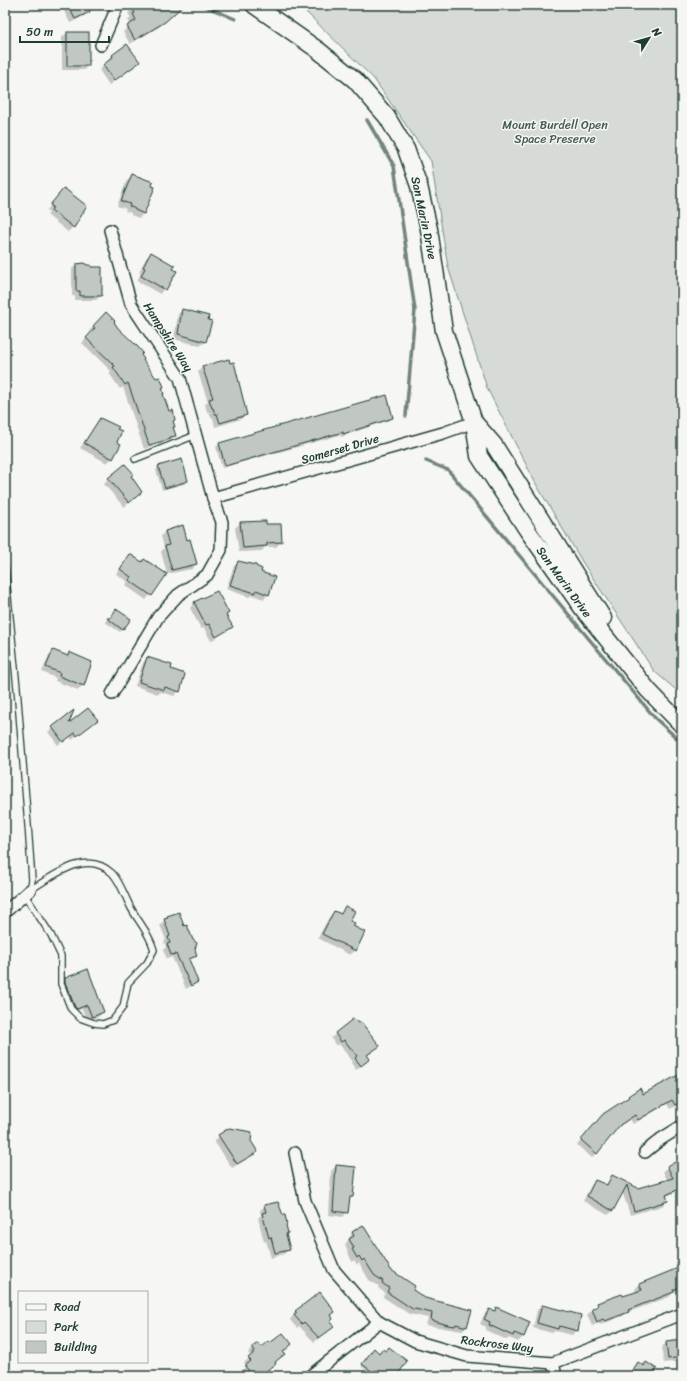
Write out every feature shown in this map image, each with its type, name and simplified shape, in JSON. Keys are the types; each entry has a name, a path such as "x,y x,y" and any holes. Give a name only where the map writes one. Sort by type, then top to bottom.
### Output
{"main road":[{"name":"San Marin Drive","path":"254,5 318,50 355,80 387,117 406,149 419,186 428,229 444,331 474,422 479,456 528,531 583,609 643,684 682,725"},
{"name":"San Marin Drive","path":"474,422 494,445 595,607 634,660 682,712"}],"street":[{"path":"101,45 118,5"},
{"name":"Hampshire Way","path":"110,230 131,304 180,378 197,435 212,498 222,522 221,550 207,576 178,595 158,617 112,694"},
{"name":"Somerset Drive","path":"212,498 443,433 474,422"},
{"path":"5,912 27,892"},
{"path":"645,1152 661,1139 682,1126"},
{"name":"Rockrose Way","path":"295,1153 305,1202 334,1270 379,1322 415,1341 467,1356 552,1363 682,1314"},
{"path":"310,1376 379,1322"},
{"path":"552,1363 556,1376"}],"lane":[{"path":"135,459 197,435"},
{"path":"5,566 17,688 32,880 27,892"},
{"path":"82,863 100,865 112,873 131,909 150,936 154,950 147,963 128,983 123,1007 113,1020 103,1024 94,1023 80,1018 71,1009 61,984 61,956 27,892 67,867 82,863"}],"green space":[{"name":"Mount Burdell Open Space Preserve","path":"299,5 682,5 682,695 654,671 583,563 536,484 487,388 448,267 431,161 374,79"}],"building":[{"path":"68,5 87,5 90,12 75,19"},
{"path":"130,5 184,5 165,22 135,40 127,26 136,20 133,14 135,13"},
{"path":"67,32 89,32 89,66 67,66"},
{"path":"127,44 140,62 114,81 103,65 113,57 112,55"},
{"path":"132,174 153,182 152,186 155,187 144,214 129,206 130,204 121,201"},
{"path":"64,188 87,206 74,228 51,210 53,207 50,205"},
{"path":"151,252 175,266 173,269 177,271 166,290 141,276 145,268 143,267"},
{"path":"85,263 86,265 91,265 91,267 102,267 102,296 80,296 80,291 76,291 76,264"},
{"path":"182,309 209,316 208,320 212,321 206,342 178,334"},
{"path":"106,312 115,321 114,322 118,328 143,353 141,355 144,359 143,360 156,378 160,377 164,387 162,388 163,394 169,411 173,410 175,420 173,421 175,427 173,427 176,436 170,437 171,439 149,445 128,383 125,385 113,367 115,366 86,338 95,328 93,326"},
{"path":"229,359 230,363 234,362 247,415 220,423 209,399 213,398 202,366"},
{"path":"387,395 393,418 343,434 343,432 225,466 219,443"},
{"path":"100,418 119,427 117,429 122,431 117,442 121,444 113,459 84,443"},
{"path":"182,459 188,481 165,488 158,466"},
{"path":"125,464 134,474 131,476 142,492 129,503 108,478"},
{"path":"266,521 266,524 281,524 282,542 267,543 267,546 243,548 240,522"},
{"path":"183,525 187,540 190,539 197,564 172,570 165,546 169,545 165,531"},
{"path":"130,554 142,562 144,559 167,574 152,596 129,580 131,577 120,569"},
{"path":"238,561 256,565 262,569 261,572 275,577 269,595 256,590 255,593 230,585"},
{"path":"217,591 229,613 226,615 233,627 216,637 209,624 206,625 194,602"},
{"path":"116,609 131,619 123,630 107,618 110,618"},
{"path":"53,650 68,656 69,652 92,662 84,686 59,676 60,673 46,667"},
{"path":"147,657 172,665 171,669 185,674 180,692 165,687 164,690 139,682"},
{"path":"88,708 98,720 77,736 75,733 63,742 52,727 74,710 69,723"},
{"path":"345,906 355,911 350,921 355,923 353,926 365,932 356,951 322,934 334,911 341,914"},
{"path":"179,912 184,926 187,925 193,940 197,943 195,949 197,956 189,959 198,982 191,986 176,954 171,955 167,944 170,943 168,937 170,936 164,919 168,918 167,916"},
{"path":"88,969 104,1012 92,1017 87,1005 77,1009 75,1007 65,982 65,978"},
{"path":"354,1018 359,1023 361,1022 380,1046 367,1055 370,1059 361,1066 355,1058 357,1056 344,1040 341,1042 335,1033"},
{"path":"682,1073 682,1101 675,1105 672,1100 638,1120 635,1115 620,1125 597,1154 581,1140 603,1114 640,1088 643,1094"},
{"path":"229,1128 252,1132 251,1141 258,1152 237,1164 218,1135"},
{"path":"682,1159 682,1195 679,1189 666,1195 668,1201 634,1211 627,1185 613,1211 587,1196 595,1180 607,1185 612,1175 638,1188 673,1178 667,1166"},
{"path":"336,1165 356,1167 353,1197 350,1197 348,1213 333,1211"},
{"path":"278,1202 283,1215 285,1215 288,1233 286,1234 290,1250 275,1253 262,1213 266,1212 264,1205"},
{"path":"363,1225 391,1270 415,1286 413,1290 425,1298 472,1310 467,1327 456,1324 455,1326 448,1325 431,1320 432,1313 414,1310 387,1292 389,1288 382,1283 383,1281 374,1275 364,1259 362,1261 359,1256 357,1258 352,1249 354,1248 349,1239 354,1236 352,1232"},
{"path":"678,1268 682,1286 673,1290 674,1292 628,1310 629,1312 605,1321 603,1319 597,1322 592,1309 598,1306 597,1303 622,1294 623,1296 642,1290 639,1284"},
{"path":"320,1292 335,1312 331,1315 333,1319 330,1322 334,1327 319,1338 304,1322 302,1324 294,1315 297,1313 295,1311"},
{"path":"542,1305 581,1315 578,1331 559,1326 558,1329 537,1323"},
{"path":"496,1307 530,1322 524,1337 514,1333 513,1336 489,1325 490,1322 484,1319 489,1309 495,1311"},
{"path":"283,1333 292,1344 283,1352 285,1354 275,1362 276,1364 259,1376 253,1376 245,1366 251,1361 248,1358 255,1352 252,1347 258,1343 262,1347"},
{"path":"682,1340 682,1357 668,1359 666,1342"},
{"path":"389,1347 407,1361 397,1376 384,1376 376,1370 374,1373 362,1364 374,1348 379,1353 382,1349 386,1351"},
{"path":"638,1362 644,1366 646,1362 657,1369 654,1373 659,1376 629,1376"}],"waterway":[{"path":"205,6 235,19"},
{"path":"367,120 394,166 415,310 406,416"},
{"path":"426,461 448,470 655,718 682,743"}]}
